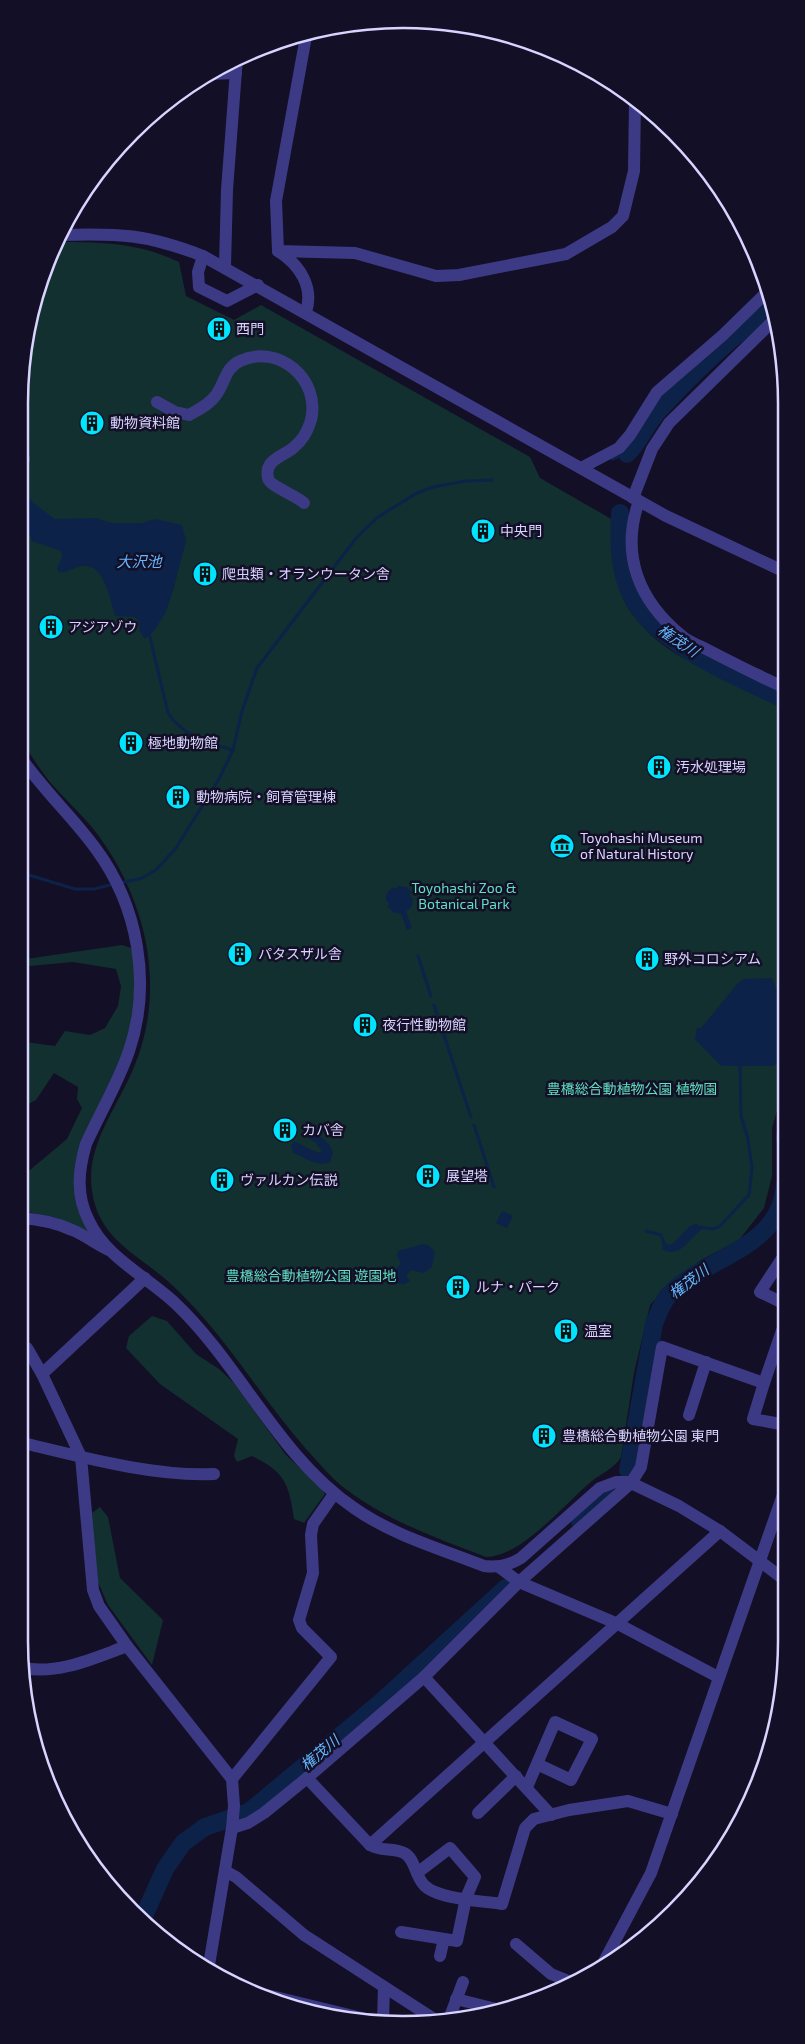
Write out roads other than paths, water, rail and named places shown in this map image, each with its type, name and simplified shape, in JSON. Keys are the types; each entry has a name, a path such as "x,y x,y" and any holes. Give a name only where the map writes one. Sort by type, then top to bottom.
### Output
{"street":[{"path":"305,40 276,201 278,251 296,266 304,278 309,293 306,312"},
{"path":"225,266 227,190 236,66"},
{"path":"223,73 236,73"},
{"path":"278,251 355,253 436,276 459,275 566,254 612,228 623,216 634,171 635,108"},
{"path":"67,235 134,235 168,242 225,266 636,499 733,549 778,568"},
{"path":"203,256 198,272 199,287 227,301 258,285"},
{"path":"581,468 619,448 630,435 657,392 723,335 762,296"},
{"path":"769,325 669,423 652,449 636,499 632,552 639,585 649,601 683,637 749,672 778,684"},
{"path":"157,402 175,412 189,415 212,400 220,389 226,374 241,361 266,356 290,365 302,376 309,390 312,405 311,420 300,442 271,463 267,476 273,485 291,493 304,503"},
{"path":"28,766 104,860 123,897 136,940 140,988 134,1035 124,1065 86,1144 79,1177 80,1196 89,1222 112,1251 175,1303 199,1328 300,1460 334,1494 355,1509 399,1532 484,1566 499,1567 521,1558 600,1488 616,1482 631,1483 679,1506 720,1531 778,1575"},
{"path":"28,1218 37,1219 73,1230 92,1243 112,1251"},
{"path":"778,1265 760,1292 778,1301"},
{"path":"42,1374 145,1278"},
{"path":"778,1342 753,1419 778,1424"},
{"path":"232,1826 248,1823 256,1818 308,1778 424,1676 519,1582 631,1483 641,1466 662,1347 764,1382"},
{"path":"28,1350 42,1374 81,1457 93,1590 99,1606 127,1646 232,1779 234,1811 209,1963"},
{"path":"688,1415 706,1362"},
{"path":"28,1444 81,1457 187,1475 214,1474"},
{"path":"232,1779 331,1657 302,1628 299,1620 313,1573 311,1535 313,1524 334,1494"},
{"path":"607,1955 651,1873 778,1509"},
{"path":"370,1845 486,1743 720,1531"},
{"path":"499,1567 519,1582 618,1624 718,1677"},
{"path":"28,1669 36,1670 67,1667 127,1646"},
{"path":"424,1676 551,1815"},
{"path":"527,1787 555,1722 592,1739 571,1780 537,1764"},
{"path":"478,1813 516,1776"},
{"path":"308,1778 370,1845 378,1850 403,1852 411,1859 424,1885 436,1893 502,1904 525,1828 534,1818 628,1801 672,1814"},
{"path":"401,1932 457,1941 466,1898 475,1876 450,1848 417,1873"},
{"path":"225,1871 236,1877 304,1935 429,2016"},
{"path":"440,1956 444,1939"},
{"path":"516,1944 551,1974 565,1979"},
{"path":"451,2013 463,1982"},
{"path":"383,2016 384,1987"},
{"path":"456,1999 487,2007"}],"water":[{"name":"大沢池","path":"28,497 55,519 96,518 112,523 142,523 155,519 182,525 186,541 165,614 153,632 145,639 140,632 138,620 134,617 115,616 105,584 96,570 89,566 81,566 65,572 59,572 57,569 62,557 61,551 32,541 28,529"},
{"path":"397,886 407,887 412,893 410,894 411,898 413,897 412,906 406,912 412,928 407,930 401,914 393,912 387,906 389,905 388,901 386,902 386,894 393,887 394,889 397,888"},
{"path":"772,978 776,989 778,988 778,1061 774,1066 721,1066 695,1039 697,1028 701,1028 739,982 744,979"},
{"path":"305,1131 318,1135 326,1141 333,1153 330,1162 325,1164 316,1163 293,1153 291,1146 294,1141 318,1153 322,1151 315,1142 301,1134"},
{"path":"502,1211 513,1216 507,1228 496,1223"},
{"path":"696,1224 704,1228 680,1249 668,1252 662,1249 663,1242 670,1245 674,1243 688,1228"},
{"path":"423,1244 430,1246 435,1252 432,1267 424,1273 411,1270 406,1276 410,1281 405,1284 393,1283 389,1272 391,1267 396,1269 401,1263 397,1256 398,1251"}],"waterway":[{"name":"権茂川","path":"627,454 656,413 685,382 729,341 767,313"},
{"path":"612,459 627,454"},
{"path":"120,883 142,878 156,870 176,848 219,779 233,750 242,711 257,668 357,537 378,517 417,493 433,487 466,481 492,480"},
{"name":"権茂川","path":"620,513 620,544 624,575 631,595 642,612 657,628 699,657 778,696"},
{"path":"149,633 168,713 181,728 197,738 233,750"},
{"path":"28,875 75,889 94,889 114,884"},
{"path":"418,956 431,996"},
{"path":"434,1005 471,1117"},
{"path":"701,1227 712,1229 719,1227 749,1195 752,1168 748,1139 741,1116 740,1066"},
{"path":"474,1125 494,1187"},
{"name":"権茂川","path":"628,1470 654,1324 662,1306 668,1296 684,1282 756,1238 770,1224 778,1210"},
{"path":"646,1231 661,1235 664,1244"},
{"name":"権茂川","path":"580,1521 606,1496"},
{"name":"権茂川","path":"145,1914 165,1869 183,1843 205,1827 249,1812 380,1703 506,1588"}],"place":[{"name":"西門","path":"219,329"},
{"name":"動物資料館","path":"92,423"},
{"name":"中央門","path":"483,531"},
{"name":"爬虫類・オランウータン舎","path":"205,574"},
{"name":"アジアゾウ","path":"51,627"},
{"name":"極地動物館","path":"131,743"},
{"name":"汚水処理場","path":"659,767"},
{"name":"動物病院・飼育管理棟","path":"178,797"},
{"name":"Toyohashi Museum of Natural History","path":"562,846"},
{"name":"パタスザル舎","path":"240,954"},
{"name":"野外コロシアム","path":"647,959"},
{"name":"夜行性動物館","path":"365,1025"},
{"name":"カバ舎","path":"285,1130"},
{"name":"展望塔","path":"428,1176"},
{"name":"ヴァルカン伝説","path":"222,1180"},
{"name":"ルナ・パーク","path":"458,1287"},
{"name":"温室","path":"566,1331"},
{"name":"豊橋総合動植物公園 東門","path":"544,1436"}],"park label":[{"name":"Toyohashi Zoo & Botanical Park","path":"464,896"},
{"name":"豊橋総合動植物公園 植物園","path":"632,1089"},
{"name":"豊橋総合動植物公園 遊園地","path":"311,1276"}]}
